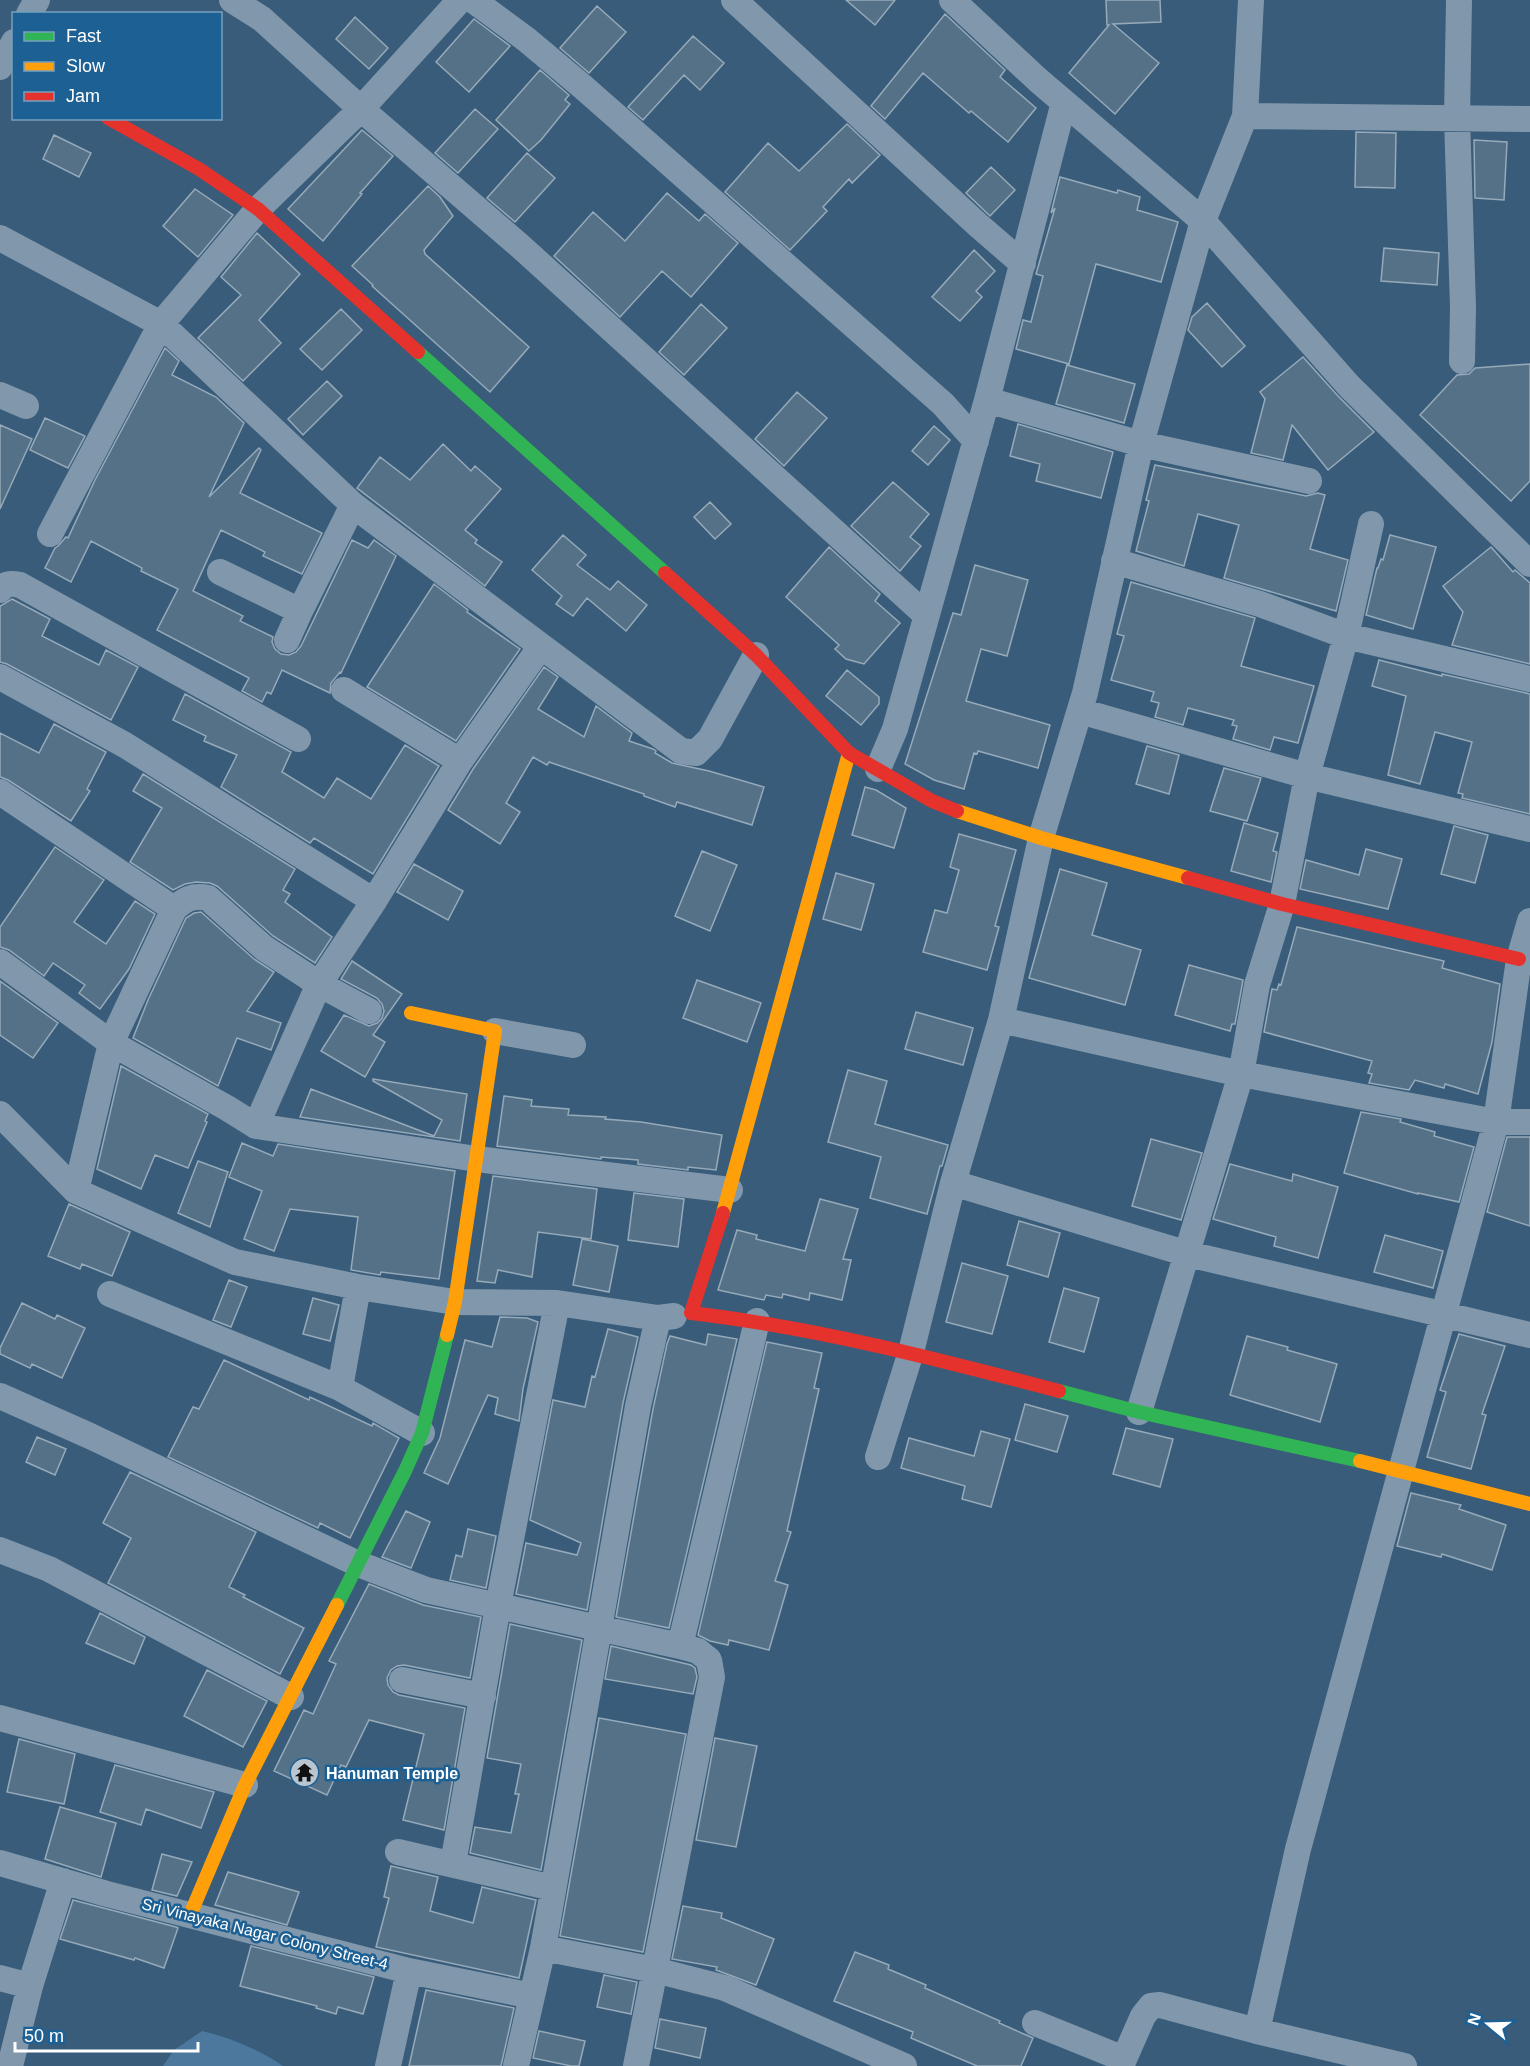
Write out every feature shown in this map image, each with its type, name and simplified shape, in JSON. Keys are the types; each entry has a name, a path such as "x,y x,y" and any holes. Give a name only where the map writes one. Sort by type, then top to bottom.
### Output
{"street":[{"path":"232,0 262,19 361,110 520,246 926,615"},
{"path":"50,534 161,324 258,208 361,110 460,0"},
{"path":"473,0 527,40 583,87 943,404 976,441"},
{"path":"734,0 1023,264"},
{"path":"952,0 1038,80 1203,220 1349,386 1530,564"},
{"path":"878,1457 910,1352 953,1182 1001,1020 1041,838 1080,711 1141,444 1203,220 1245,116 1251,0"},
{"path":"1459,0 1457,118 1462,361"},
{"path":"878,769 895,729 976,441 1064,102"},
{"path":"1245,116 1530,119"},
{"path":"112,120 199,169 258,208 756,655 849,753 932,801 1041,838 1282,904 1519,959"},
{"path":"0,238 161,324 353,505 681,751 696,753 710,739 756,655"},
{"path":"0,395 26,406"},
{"path":"987,400 1141,444 1309,481"},
{"path":"287,640 353,505"},
{"path":"1139,1412 1241,1074 1257,985 1282,904 1307,776 1346,636 1371,524"},
{"path":"1114,561 1260,604 1346,636 1530,679"},
{"path":"220,572 300,611"},
{"path":"0,590 4,585 12,583 20,585 298,739"},
{"path":"256,1126 319,984 374,901 460,761 541,646"},
{"path":"0,677 125,745 374,901"},
{"path":"344,690 460,761"},
{"path":"1080,711 1307,776 1530,829"},
{"path":"691,1313 730,1190 849,753"},
{"path":"0,792 174,909"},
{"path":"76,1191 111,1043 174,909 186,899 197,896 208,898 264,948 319,984 369,1011"},
{"path":"1257,2031 1298,1849 1496,1122 1519,959 1530,921"},
{"path":"0,962 111,1043 227,1107 256,1126 477,1159 730,1190"},
{"path":"411,1013 573,1045"},
{"path":"1001,1020 1241,1074 1496,1122 1530,1122"},
{"path":"190,1915 245,1785 356,1563 405,1471 422,1433 455,1302 495,1031"},
{"path":"0,1114 76,1191 235,1262 358,1287 455,1302 557,1304 658,1318 691,1313 757,1321 910,1352 1139,1412 1401,1470 1530,1504"},
{"path":"953,1182 1188,1254 1530,1335"},
{"path":"340,1388 358,1287"},
{"path":"110,1294 340,1388 422,1433"},
{"path":"453,1864 498,1606 557,1304"},
{"path":"516,2066 543,1948 639,1406 658,1318"},
{"path":"680,1646 757,1321"},
{"path":"0,1396 356,1563 426,1590 680,1646 698,1651 709,1660 712,1677 636,2066"},
{"path":"0,1550 49,1569 291,1697"},
{"path":"402,1680 483,1696"},
{"path":"0,1718 245,1785"},
{"path":"398,1852 554,1888"},
{"name":"Sri Vinayaka Nagar Colony Street-4","path":"0,1863 409,1971 532,1996"},
{"path":"10,2066 30,1986 63,1881"},
{"path":"543,1948 655,1970 725,1988 904,2066"},
{"path":"388,2066 409,1971"},
{"path":"0,1978 30,1986"},
{"path":"1035,2023 1123,2063 1143,2016 1151,2006 1160,2005 1404,2066"}],"water":[{"path":"202,2031 244,2045 283,2066 163,2066 174,2050"}],"building":[{"path":"846,0 895,0 875,25"},
{"path":"1106,0 1160,0 1161,22 1113,24 1159,63 1115,114 1069,73 1109,25 1107,25"},
{"path":"597,6 626,32 589,73 560,48"},
{"path":"945,14 1005,70 1000,77 1036,108 1008,142 971,111 969,113 923,73 885,119 871,106"},
{"path":"355,17 388,48 369,69 336,39"},
{"path":"474,19 510,46 469,92 436,62"},
{"path":"693,36 724,63 700,90 684,75 643,120 628,107"},
{"path":"540,70 569,95 565,100 570,104 541,140 529,151 496,120"},
{"path":"475,109 498,129 458,173 435,153"},
{"path":"847,124 880,155 852,183 849,179 823,207 827,211 790,250 725,192 768,143 799,171"},
{"path":"362,130 393,156 360,193 362,194 323,241 288,209"},
{"path":"1356,132 1396,133 1395,188 1355,187"},
{"path":"54,135 91,153 79,177 43,159"},
{"path":"1474,140 1507,142 1504,200 1475,198"},
{"path":"527,153 555,178 515,222 487,198"},
{"path":"991,167 1015,190 990,216 966,193"},
{"path":"1060,177 1140,197 1137,210 1178,222 1161,282 1096,264 1069,364 1016,349 1023,320 1031,322 1043,276 1036,274 1055,208 1051,213"},
{"path":"428,186 440,197 453,216 424,250 425,254 529,347 490,392 352,266"},
{"path":"195,189 233,215 198,257 163,226"},
{"path":"667,193 699,221 705,214 738,243 691,297 662,271 620,317 554,256 593,212 625,241"},
{"path":"257,233 300,274 259,320 281,343 243,381 198,338 241,295 221,277"},
{"path":"1384,248 1439,253 1437,285 1381,281"},
{"path":"974,250 995,271 976,291 982,297 960,321 932,297"},
{"path":"1207,303 1245,346 1222,367 1188,330 1192,317"},
{"path":"701,304 727,328 684,375 659,352"},
{"path":"341,309 362,330 322,370 300,349"},
{"path":"165,348 179,361 172,375 216,397 244,423 209,497 259,448 261,450 240,493 322,533 302,574 263,556 265,552 221,530 193,591 243,616 240,621 273,637 272,642 275,649 281,654 289,655 301,646 352,540 368,548 374,540 396,556 341,673 331,683 330,693 282,670 271,694 267,692 262,702 242,691 249,678 157,630 178,589 141,571 142,568 91,541 71,582 45,568 55,548 66,537 68,538 95,480"},
{"path":"1303,357 1374,432 1328,470 1292,425 1283,460 1251,453 1265,399 1260,392"},
{"path":"1530,364 1530,481 1511,501 1420,415 1457,375 1469,374 1475,368"},
{"path":"1067,365 1135,384 1124,423 1056,404"},
{"path":"327,381 342,396 303,435 288,419"},
{"path":"797,392 827,418 784,466 755,439"},
{"path":"45,418 85,436 68,468 30,450"},
{"path":"1018,424 1113,452 1101,498 1036,481 1040,464 1010,456"},
{"path":"0,425 32,439 0,509"},
{"path":"934,426 950,440 928,465 912,451"},
{"path":"443,444 471,471 475,466 501,489 465,530 477,540 475,543 502,562 485,586 357,488 380,457 410,480"},
{"path":"1155,465 1306,496 1318,493 1325,495 1310,549 1348,560 1336,611 1224,578 1239,525 1198,514 1184,566 1136,551 1149,501 1146,500"},
{"path":"893,482 929,514 910,537 921,546 900,571 851,526"},
{"path":"710,502 731,524 715,539 694,517"},
{"path":"563,535 586,555 577,565 610,590 618,581 647,605 626,631 587,598 573,616 556,604 562,596 532,570"},
{"path":"1390,535 1436,547 1413,629 1366,615 1377,568 1381,559 1383,560"},
{"path":"829,547 880,594 875,601 900,623 864,664 846,659 835,649 839,645 786,597"},
{"path":"1491,547 1513,572 1515,570 1530,583 1530,664 1452,645 1463,612 1443,586"},
{"path":"975,565 1028,580 1007,656 981,649 966,701 1050,725 1038,768 978,751 977,754 974,753 964,789 934,780 905,764 953,613 961,615"},
{"path":"1131,582 1255,618 1241,666 1314,686 1298,743 1274,737 1270,750 1233,739 1237,726 1232,725 1234,720 1188,708 1183,725 1155,717 1159,703 1151,701 1154,692 1111,680 1124,636 1117,634"},
{"path":"434,584 468,610 467,612 520,649 456,741 367,687"},
{"path":"12,599 50,619 42,636 99,665 106,650 138,667 111,720 0,662 0,606"},
{"path":"1379,660 1530,694 1530,814 1462,798 1463,794 1458,793 1472,742 1435,732 1420,784 1388,775 1406,696 1372,686"},
{"path":"544,667 558,677 538,709 584,737 596,706 632,733 629,741 653,749 655,753 672,763 764,787 752,825 677,802 675,807 644,796 644,794 549,762 547,765 533,757 506,803 520,812 500,844 448,810 473,769"},
{"path":"847,670 879,697 879,704 861,725 826,696"},
{"path":"185,694 291,752 282,772 324,798 337,778 371,799 405,745 439,766 373,874 314,838 310,843 221,787 237,755 204,741 206,736 173,720"},
{"path":"54,724 106,752 87,789 90,791 71,821 0,777 0,733 39,753"},
{"path":"1147,746 1179,755 1169,794 1136,784"},
{"path":"1224,768 1261,778 1247,821 1210,811"},
{"path":"143,774 295,869 283,890 290,894 285,902 332,937 315,963 273,936 217,886 196,882 173,890 130,862 162,808 133,791"},
{"path":"865,787 876,790 906,808 894,848 852,835"},
{"path":"1244,823 1278,833 1273,851 1277,852 1271,882 1231,871"},
{"path":"1454,826 1488,835 1475,883 1441,874"},
{"path":"959,834 1016,850 995,926 999,927 987,970 923,952 935,910 947,913 959,870 950,867"},
{"path":"55,847 104,880 74,922 106,944 135,901 155,914 129,969 100,1009 79,993 85,985 53,963 44,976 9,950 0,947 0,927"},
{"path":"1366,849 1402,859 1388,909 1300,889 1306,860 1359,875"},
{"path":"702,851 737,865 710,931 675,916"},
{"path":"414,864 463,891 448,920 397,892"},
{"path":"1060,869 1107,883 1092,935 1141,950 1125,1005 1029,978"},
{"path":"836,873 874,884 861,930 823,919"},
{"path":"201,912 254,959 274,972 247,1011 281,1023 271,1050 237,1038 218,1086 133,1038 186,918"},
{"path":"1297,927 1444,961 1442,968 1500,984 1492,1042 1478,1094 1445,1084 1444,1088 1415,1080 1409,1090 1369,1083 1372,1074 1368,1073 1372,1061 1264,1032 1272,989 1277,990 1279,984 1281,985"},
{"path":"352,961 402,994 373,1035 385,1042 365,1077 321,1051 344,1015 369,1026 382,1018 384,1011 377,998 341,979"},
{"path":"1189,965 1243,980 1235,1024 1232,1024 1230,1031 1175,1015"},
{"path":"697,980 761,1003 747,1042 683,1018"},
{"path":"0,981 58,1023 33,1058 0,1035"},
{"path":"916,1012 973,1028 963,1065 905,1049"},
{"path":"121,1066 208,1114 205,1121 207,1122 188,1168 155,1155 141,1189 97,1169"},
{"path":"848,1070 887,1081 875,1124 948,1145 927,1214 870,1198 881,1157 828,1142"},
{"path":"373,1079 467,1094 460,1141 300,1117 311,1089 434,1136 442,1120"},
{"path":"504,1096 532,1100 531,1106 569,1109 568,1115 606,1117 605,1119 641,1122 722,1135 716,1170 688,1167 688,1170 638,1164 638,1160 601,1157 601,1159 497,1146"},
{"path":"1361,1112 1401,1119 1400,1122 1435,1132 1434,1136 1474,1147 1459,1202 1418,1194 1344,1173"},
{"path":"1507,1137 1530,1137 1530,1226 1487,1212"},
{"path":"1151,1139 1202,1153 1181,1220 1132,1206"},
{"path":"242,1143 273,1156 278,1144 455,1171 439,1279 381,1272 380,1275 351,1270 358,1217 290,1209 274,1251 244,1239 262,1191 229,1177"},
{"path":"198,1161 228,1172 210,1227 178,1213"},
{"path":"1230,1164 1292,1181 1293,1174 1338,1187 1318,1258 1274,1246 1276,1237 1213,1219"},
{"path":"493,1176 597,1189 591,1239 538,1232 532,1277 498,1270 495,1283 477,1281"},
{"path":"634,1193 684,1199 678,1247 628,1240"},
{"path":"820,1199 858,1209 843,1259 851,1260 842,1300 810,1293 809,1300 783,1294 782,1298 766,1295 764,1300 718,1290 737,1230 757,1235 756,1239 805,1251"},
{"path":"69,1204 130,1232 112,1276 82,1264 80,1269 48,1256"},
{"path":"1019,1221 1060,1233 1048,1277 1007,1265"},
{"path":"1385,1235 1443,1251 1433,1288 1374,1272"},
{"path":"582,1239 618,1246 609,1292 573,1285"},
{"path":"962,1263 1008,1276 992,1334 946,1322"},
{"path":"229,1280 247,1287 231,1327 213,1320"},
{"path":"1064,1288 1099,1298 1084,1352 1049,1342"},
{"path":"313,1298 339,1305 330,1341 303,1334"},
{"path":"22,1303 55,1319 57,1315 85,1328 62,1378 32,1364 30,1368 0,1354 0,1348"},
{"path":"500,1317 527,1318 538,1322 523,1389 519,1421 495,1414 498,1398 488,1395 448,1484 424,1473 440,1438 465,1340 492,1347"},
{"path":"608,1329 638,1337 623,1403 587,1610 516,1594 526,1543 577,1555 581,1543 530,1520 553,1400 585,1407 592,1376 595,1377"},
{"path":"708,1334 737,1339 669,1628 616,1617 653,1409 667,1344 670,1336 706,1345"},
{"path":"1459,1334 1505,1346 1482,1414 1486,1415 1471,1469 1427,1457 1446,1392 1440,1390"},
{"path":"1247,1336 1337,1364 1320,1422 1230,1395"},
{"path":"767,1342 822,1353 814,1388 819,1389 787,1531 791,1532 775,1581 788,1585 769,1650 729,1640 728,1645 710,1641 698,1635"},
{"path":"224,1360 309,1400 310,1397 372,1426 373,1423 399,1438 350,1538 320,1523 318,1528 168,1457 193,1407 199,1409"},
{"path":"1025,1404 1068,1416 1057,1452 1015,1440"},
{"path":"1126,1428 1173,1439 1160,1487 1113,1474"},
{"path":"981,1431 1010,1439 991,1507 962,1499 965,1486 901,1468 909,1438 974,1456"},
{"path":"37,1437 66,1449 55,1475 26,1462"},
{"path":"130,1472 256,1532 229,1587 245,1595 243,1597 304,1628 280,1674 108,1583 131,1538 103,1523"},
{"path":"1411,1493 1461,1505 1459,1509 1506,1525 1492,1570 1442,1554 1441,1557 1397,1546"},
{"path":"406,1511 430,1522 411,1568 382,1557"},
{"path":"468,1529 496,1536 486,1588 450,1580 456,1555 462,1557"},
{"path":"369,1584 423,1605 481,1617 470,1678 404,1665 391,1670 387,1678 388,1685 393,1692 399,1695 465,1708 444,1830 403,1820 424,1734 369,1720 346,1767 341,1765 327,1795 274,1771 304,1710 313,1714 336,1664 329,1661"},
{"path":"100,1613 145,1637 134,1664 86,1643"},
{"path":"510,1624 582,1640 541,1870 470,1853 475,1827 511,1833 519,1794 515,1794 521,1764 487,1758"},
{"path":"611,1646 691,1665 695,1668 697,1677 693,1694 605,1679"},
{"path":"207,1670 267,1701 243,1747 184,1716"},
{"path":"599,1718 686,1734 643,1952 560,1936"},
{"path":"715,1738 757,1746 736,1847 696,1840"},
{"path":"19,1739 75,1754 64,1804 7,1792"},
{"path":"115,1765 214,1792 201,1828 146,1809 141,1825 100,1812"},
{"path":"60,1807 116,1823 101,1877 45,1859"},
{"path":"162,1854 192,1862 177,1896 152,1890"},
{"path":"391,1866 438,1877 430,1911 473,1923 482,1887 536,1900 519,1978 376,1947 389,1898 384,1897"},
{"path":"228,1872 299,1892 287,1925 215,1905"},
{"path":"73,1900 178,1928 164,1968 135,1958 134,1960 60,1939"},
{"path":"683,1906 722,1913 721,1918 774,1939 756,1985 716,1970 717,1967 672,1959"},
{"path":"251,1946 374,1977 363,2014 338,2007 336,2014 316,2008 317,2006 240,1986"},
{"path":"855,1952 889,1965 888,1969 926,1985 925,1988 1033,2038 1021,2066 977,2066 911,2038 913,2032 834,2001"},
{"path":"604,1975 637,1982 631,2014 597,2007"},
{"path":"426,1990 514,2008 501,2066 409,2066"},
{"path":"660,2019 706,2028 700,2058 655,2048"},
{"path":"539,2031 585,2041 579,2066 533,2058"}],"traffic: fast":[{"path":"418,352 665,573"},
{"path":"337,1605 422,1433 447,1335"},
{"path":"1059,1391 1139,1412 1360,1461"}],"traffic: slow":[{"path":"723,1213 849,753"},
{"path":"957,811 1041,838 1188,878"},
{"path":"411,1013 495,1031 455,1302 447,1335"},
{"path":"1360,1461 1530,1504"},
{"path":"190,1915 245,1785 337,1605"}],"traffic: jam":[{"path":"112,120 199,169 258,209 418,352"},
{"path":"665,573 756,655 849,753 932,801 957,811"},
{"path":"1188,878 1282,904 1519,959"},
{"path":"723,1213 691,1313 831,1336 922,1356 1059,1391"}],"place":[{"name":"Hanuman Temple","path":"305,1773"}]}
